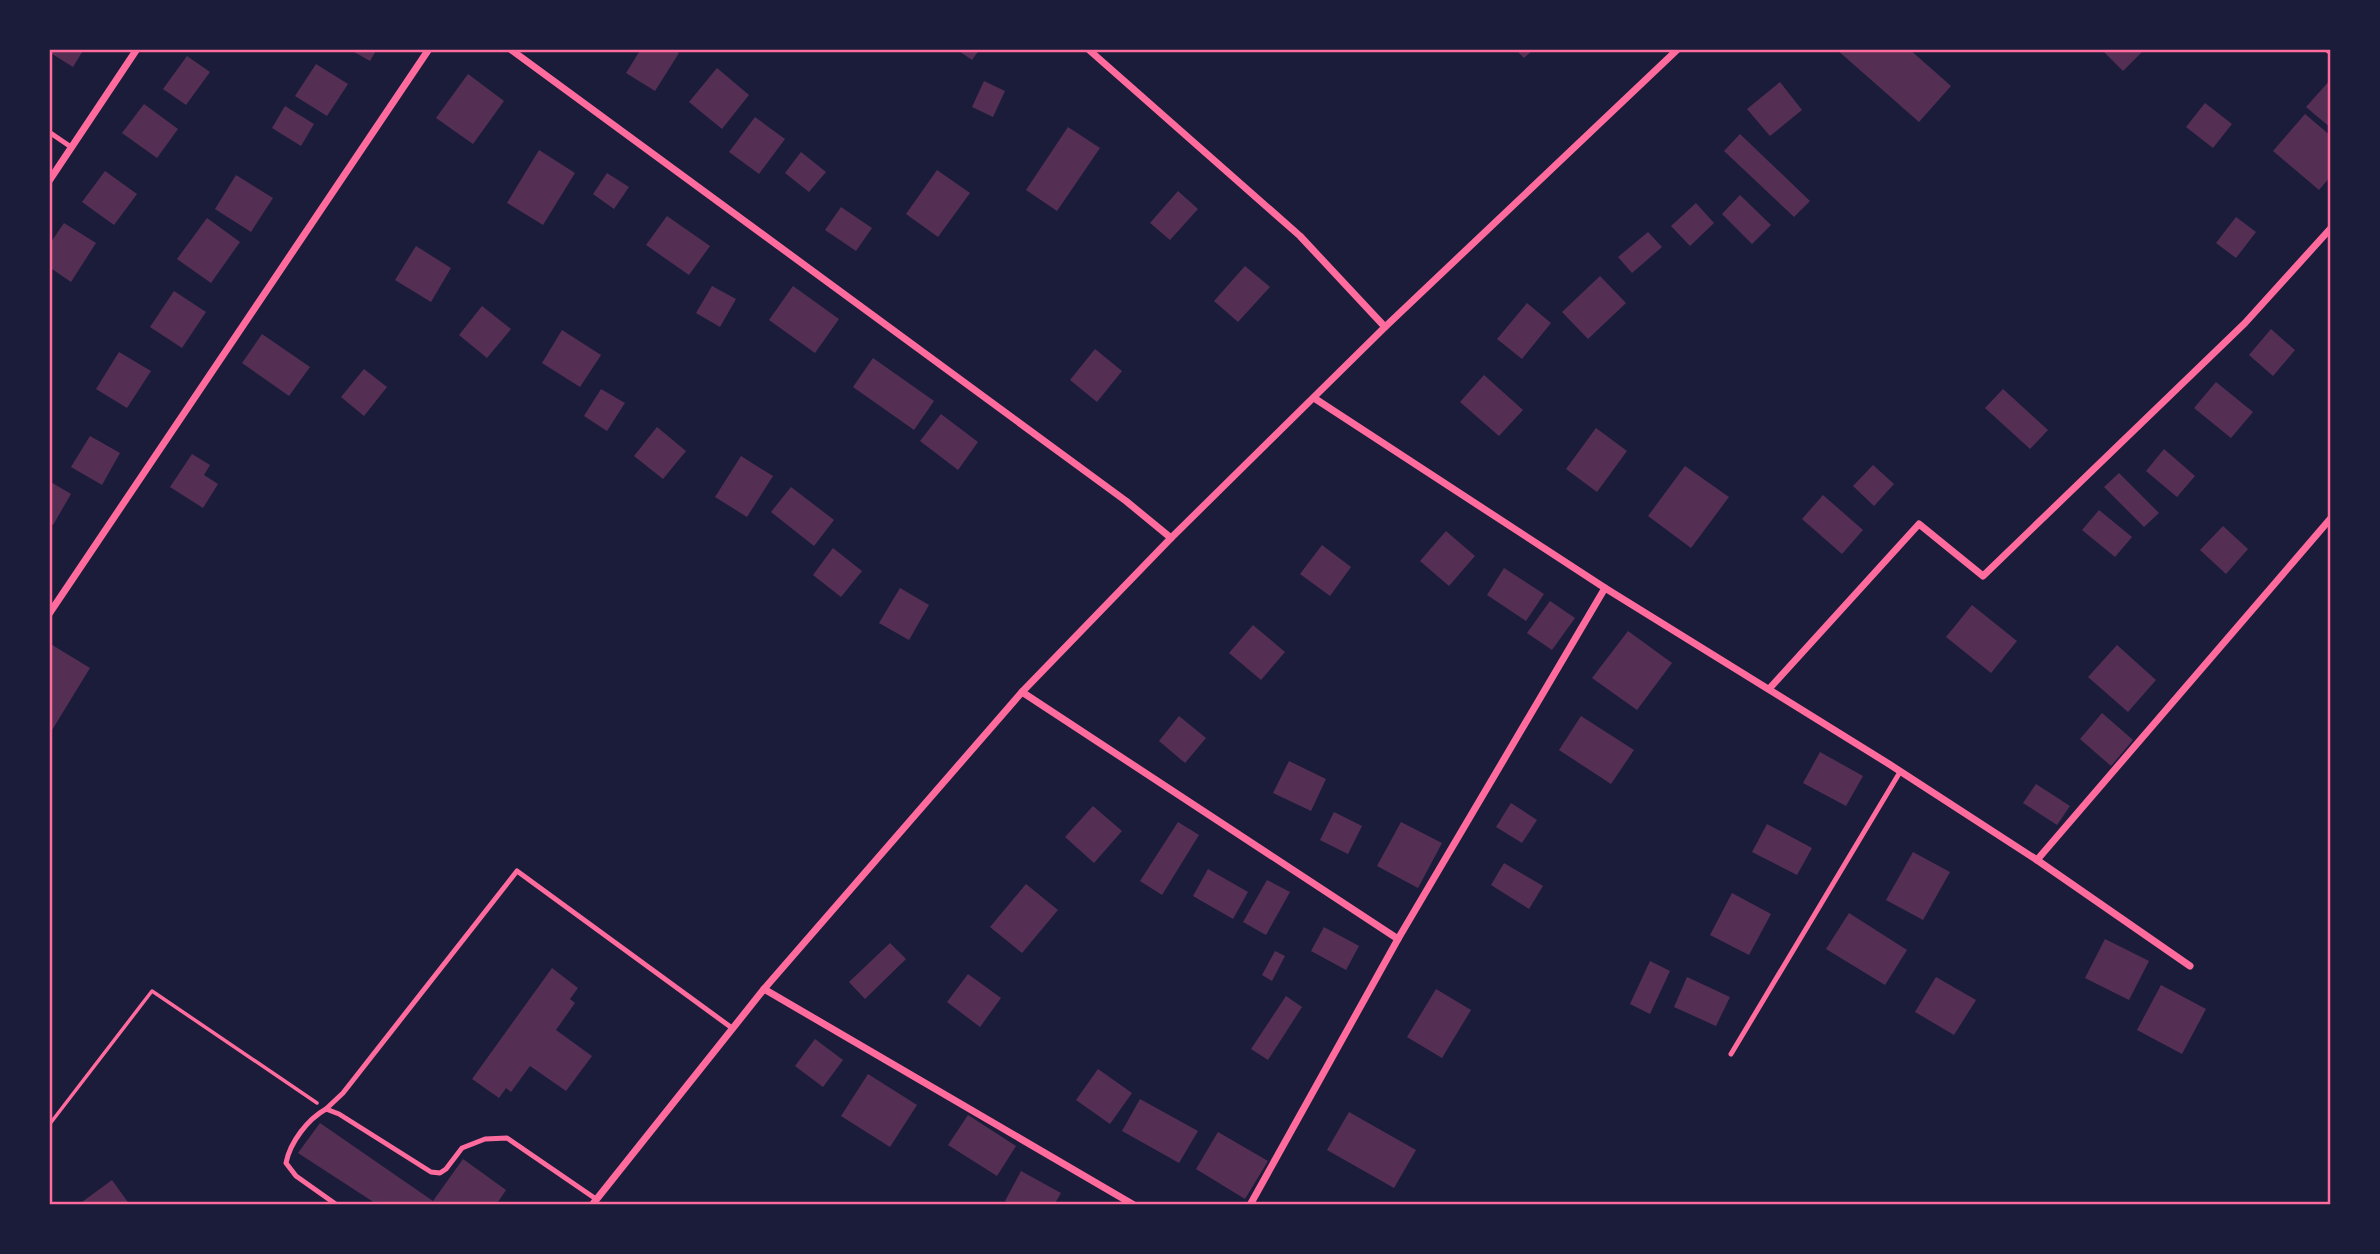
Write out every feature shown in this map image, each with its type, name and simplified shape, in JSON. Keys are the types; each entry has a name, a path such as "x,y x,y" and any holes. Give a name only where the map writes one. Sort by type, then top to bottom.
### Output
{"street":[{"path":"49,181 137,49"},
{"path":"49,614 429,49"},
{"path":"510,49 1126,501 1171,538"},
{"path":"1088,49 1300,236 1385,327"},
{"path":"605,1205 594,1202 732,1028 1022,692 1171,538 1385,327 1678,49"},
{"path":"1769,689 1919,524 1983,576 2245,323 2331,228"},
{"path":"1314,398 1605,588 2037,860 2190,966"},
{"path":"2037,860 2331,518"},
{"path":"1250,1205 1398,939 1605,588"},
{"path":"1022,692 1398,939"},
{"path":"764,989 1134,1205"}],"lane":[{"path":"2326,49 2331,53"},
{"path":"49,132 71,147"},
{"path":"1731,1054 1900,772"},
{"path":"337,1205 296,1176 286,1163 288,1151 314,1115 326,1109 343,1093 517,871 732,1028"},
{"path":"326,1109 340,1114 431,1172 440,1173 446,1169 462,1148 485,1139 507,1139 594,1202"}],"path":[{"path":"49,1125 152,991 326,1109"}],"building":[{"path":"49,49 84,49 73,67 49,52"},
{"path":"349,49 377,49 370,61"},
{"path":"641,49 673,49 679,53 655,91 626,73"},
{"path":"956,49 980,49 972,60"},
{"path":"1515,49 1534,49 1524,58"},
{"path":"1836,49 1909,49 1951,86 1919,122"},
{"path":"2101,49 2145,49 2123,71"},
{"path":"187,56 210,72 186,105 163,89"},
{"path":"316,64 348,84 327,116 295,96"},
{"path":"717,68 749,95 722,129 689,102"},
{"path":"468,74 504,101 473,144 436,118"},
{"path":"2331,79 2331,128 2306,107"},
{"path":"984,81 1005,91 993,117 972,107"},
{"path":"1780,82 1802,110 1770,136 1747,109"},
{"path":"2205,103 2232,124 2213,148 2186,127"},
{"path":"144,104 178,129 157,158 122,133"},
{"path":"285,106 314,124 301,146 272,128"},
{"path":"2305,114 2331,136 2331,176 2319,190 2273,151"},
{"path":"755,117 785,139 759,174 729,152"},
{"path":"1068,127 1100,148 1057,211 1026,190"},
{"path":"1740,134 1810,201 1794,217 1724,151"},
{"path":"539,150 575,173 543,225 507,203"},
{"path":"801,152 826,172 809,192 785,173"},
{"path":"937,170 970,193 938,237 906,214"},
{"path":"105,171 137,194 114,225 82,202"},
{"path":"607,173 629,187 614,209 593,194"},
{"path":"236,175 273,198 251,232 215,209"},
{"path":"1178,191 1198,209 1170,240 1150,223"},
{"path":"1740,195 1771,225 1752,244 1722,214"},
{"path":"1696,203 1714,223 1690,246 1671,226"},
{"path":"841,207 872,228 856,251 825,230"},
{"path":"667,216 710,246 689,275 646,245"},
{"path":"2236,217 2256,232 2236,258 2216,243"},
{"path":"207,218 240,242 211,283 177,259"},
{"path":"64,223 96,243 71,282 49,267 49,245"},
{"path":"1648,232 1662,247 1632,273 1618,257"},
{"path":"416,246 451,268 431,302 395,280"},
{"path":"1245,266 1270,287 1238,322 1214,301"},
{"path":"1600,276 1626,303 1588,339 1562,312"},
{"path":"712,286 736,299 720,327 696,313"},
{"path":"793,286 839,319 815,353 769,320"},
{"path":"174,291 206,312 182,348 150,327"},
{"path":"1527,303 1551,323 1522,359 1497,339"},
{"path":"482,306 511,329 487,358 459,335"},
{"path":"2271,329 2295,350 2273,376 2249,355"},
{"path":"562,330 601,355 580,387 542,363"},
{"path":"262,334 310,367 289,396 242,363"},
{"path":"1095,349 1122,371 1097,402 1070,380"},
{"path":"119,352 151,371 127,408 96,389"},
{"path":"873,358 934,401 914,430 853,387"},
{"path":"364,369 387,387 364,416 341,397"},
{"path":"1484,375 1523,410 1499,436 1460,402"},
{"path":"2216,382 2253,412 2231,438 2194,408"},
{"path":"601,389 625,403 607,431 584,416"},
{"path":"2003,389 2048,430 2030,449 1985,408"},
{"path":"941,414 978,442 958,470 920,441"},
{"path":"657,427 686,451 663,479 634,456"},
{"path":"1596,428 1627,451 1597,492 1566,469"},
{"path":"90,436 120,453 102,485 71,467"},
{"path":"2164,449 2195,476 2177,497 2146,471"},
{"path":"192,454 210,465 204,475 218,484 203,508 170,487"},
{"path":"741,456 773,476 747,517 715,497"},
{"path":"1873,465 1894,484 1874,506 1853,486"},
{"path":"1685,466 1729,497 1691,548 1648,516"},
{"path":"2119,473 2159,513 2144,527 2104,487"},
{"path":"49,481 71,494 53,525 49,523"},
{"path":"791,487 834,520 814,546 771,512"},
{"path":"1823,495 1863,530 1842,554 1802,519"},
{"path":"2099,510 2132,537 2115,557 2082,530"},
{"path":"2223,526 2248,549 2226,574 2200,550"},
{"path":"1446,531 1475,556 1449,586 1420,561"},
{"path":"1322,545 1351,567 1330,596 1300,574"},
{"path":"833,548 862,571 841,597 813,575"},
{"path":"1504,568 1544,594 1526,621 1487,595"},
{"path":"900,588 929,605 909,640 879,623"},
{"path":"1550,601 1575,618 1552,650 1527,633"},
{"path":"1972,605 2017,641 1991,673 1946,637"},
{"path":"1253,625 1285,652 1261,680 1229,653"},
{"path":"1628,631 1672,663 1637,710 1592,678"},
{"path":"49,643 90,668 49,735"},
{"path":"2117,645 2156,680 2128,712 2088,677"},
{"path":"2102,713 2133,740 2111,766 2080,739"},
{"path":"1179,716 1206,738 1185,763 1159,741"},
{"path":"1581,716 1634,750 1611,784 1559,750"},
{"path":"1820,752 1863,776 1846,806 1803,783"},
{"path":"1289,761 1326,779 1311,811 1273,793"},
{"path":"2036,784 2070,806 2057,825 2023,803"},
{"path":"1511,803 1537,820 1522,843 1496,827"},
{"path":"1093,806 1122,831 1094,863 1065,837"},
{"path":"1334,812 1362,826 1348,854 1320,840"},
{"path":"1178,822 1199,835 1162,895 1140,881"},
{"path":"1401,822 1442,843 1418,888 1377,866"},
{"path":"1767,824 1812,848 1797,875 1752,852"},
{"path":"1913,852 1950,872 1923,920 1886,900"},
{"path":"1504,863 1543,886 1529,909 1491,885"},
{"path":"1208,869 1248,892 1233,919 1193,896"},
{"path":"1267,880 1290,892 1266,935 1243,922"},
{"path":"1026,884 1058,910 1022,953 990,927"},
{"path":"1732,893 1771,914 1749,955 1710,935"},
{"path":"1849,913 1907,950 1885,985 1826,949"},
{"path":"1324,927 1359,946 1346,970 1311,951"},
{"path":"2105,939 2149,961 2129,1000 2085,978"},
{"path":"890,943 906,959 865,999 849,982"},
{"path":"1275,951 1285,956 1272,981 1262,975"},
{"path":"1650,961 1670,971 1650,1014 1630,1004"},
{"path":"552,968 578,988 570,999 575,1003 556,1030 592,1056 566,1091 530,1066 511,1092 506,1088 499,1098 472,1079"},
{"path":"968,974 1001,998 980,1027 947,1002"},
{"path":"1687,977 1730,997 1716,1026 1674,1007"},
{"path":"1936,977 1976,1000 1954,1035 1915,1012"},
{"path":"2161,985 2206,1009 2182,1054 2137,1030"},
{"path":"1436,989 1471,1010 1442,1058 1407,1037"},
{"path":"1286,996 1302,1007 1268,1060 1251,1049"},
{"path":"815,1039 843,1060 823,1087 795,1066"},
{"path":"1098,1069 1132,1093 1110,1124 1076,1100"},
{"path":"868,1074 917,1105 890,1147 841,1116"},
{"path":"1140,1099 1198,1131 1179,1163 1122,1131"},
{"path":"1349,1112 1416,1150 1394,1188 1327,1150"},
{"path":"968,1115 1016,1146 997,1176 948,1145"},
{"path":"320,1123 433,1201 463,1159 506,1190 496,1205 378,1205 298,1153"},
{"path":"1218,1132 1268,1161 1245,1199 1196,1169"},
{"path":"1021,1171 1061,1193 1054,1205 1012,1205 1005,1201"},
{"path":"112,1180 130,1205 78,1205"}]}
